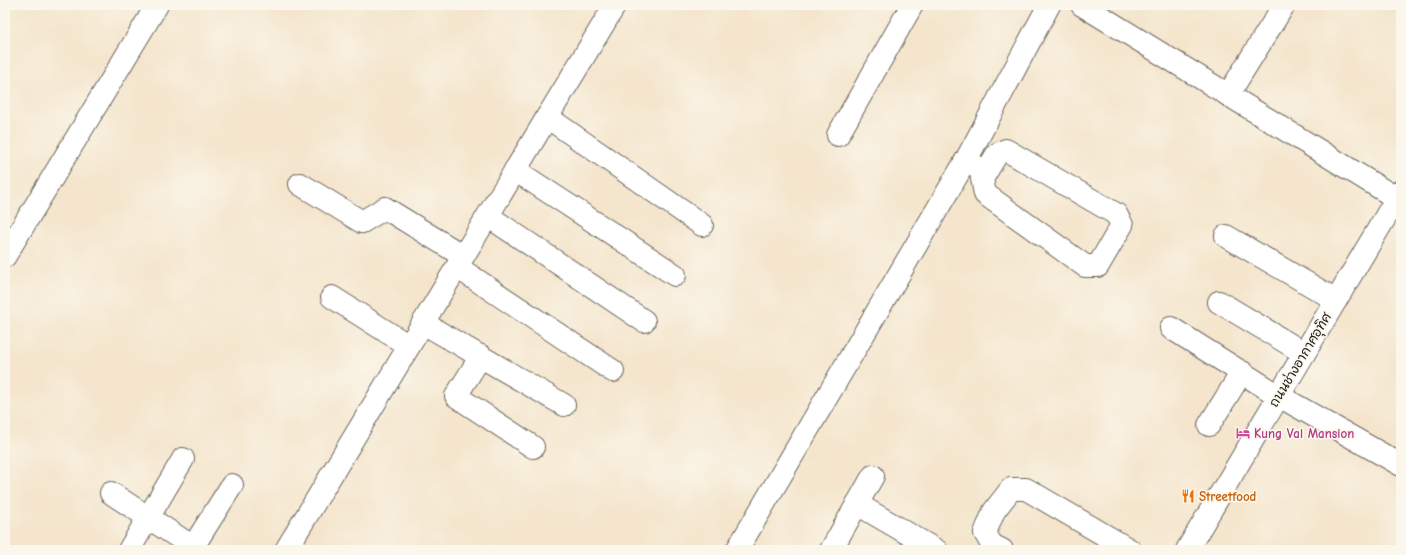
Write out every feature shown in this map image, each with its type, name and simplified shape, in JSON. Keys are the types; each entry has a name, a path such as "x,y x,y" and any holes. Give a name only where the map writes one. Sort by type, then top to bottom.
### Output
{"street":[{"path":"5,256 157,5"},
{"path":"286,550 615,5"},
{"path":"838,135 912,5"},
{"path":"737,550 965,162 1049,5"},
{"path":"1082,5 1228,95 1400,197"},
{"path":"1228,95 1284,5"},
{"path":"547,117 702,225"},
{"path":"965,162 980,168 982,180 985,194 1085,266 1098,266 1122,225 1116,214 1006,150 997,154 982,180"},
{"path":"515,170 675,275"},
{"path":"300,184 362,222 385,208 613,371"},
{"name":"ถนนช่างอากาศอุทิศ","path":"1187,550 1304,353 1400,197"},
{"path":"488,216 644,321"},
{"path":"1226,236 1336,300"},
{"path":"332,297 409,346"},
{"path":"1220,302 1304,353"},
{"path":"423,323 564,405"},
{"path":"1171,328 1279,396 1401,465"},
{"path":"481,356 456,396 533,447"},
{"path":"1209,424 1242,372"},
{"path":"129,550 183,459"},
{"path":"831,550 873,476"},
{"path":"111,493 148,517 192,549 232,485"},
{"path":"1002,550 992,545 985,533 994,511 1011,489 1026,489 1130,550"},
{"path":"857,504 936,550"}],"place":[{"name":"Kung Val Mansion","path":"1243,433"},
{"name":"Streetfood","path":"1188,496"}]}
